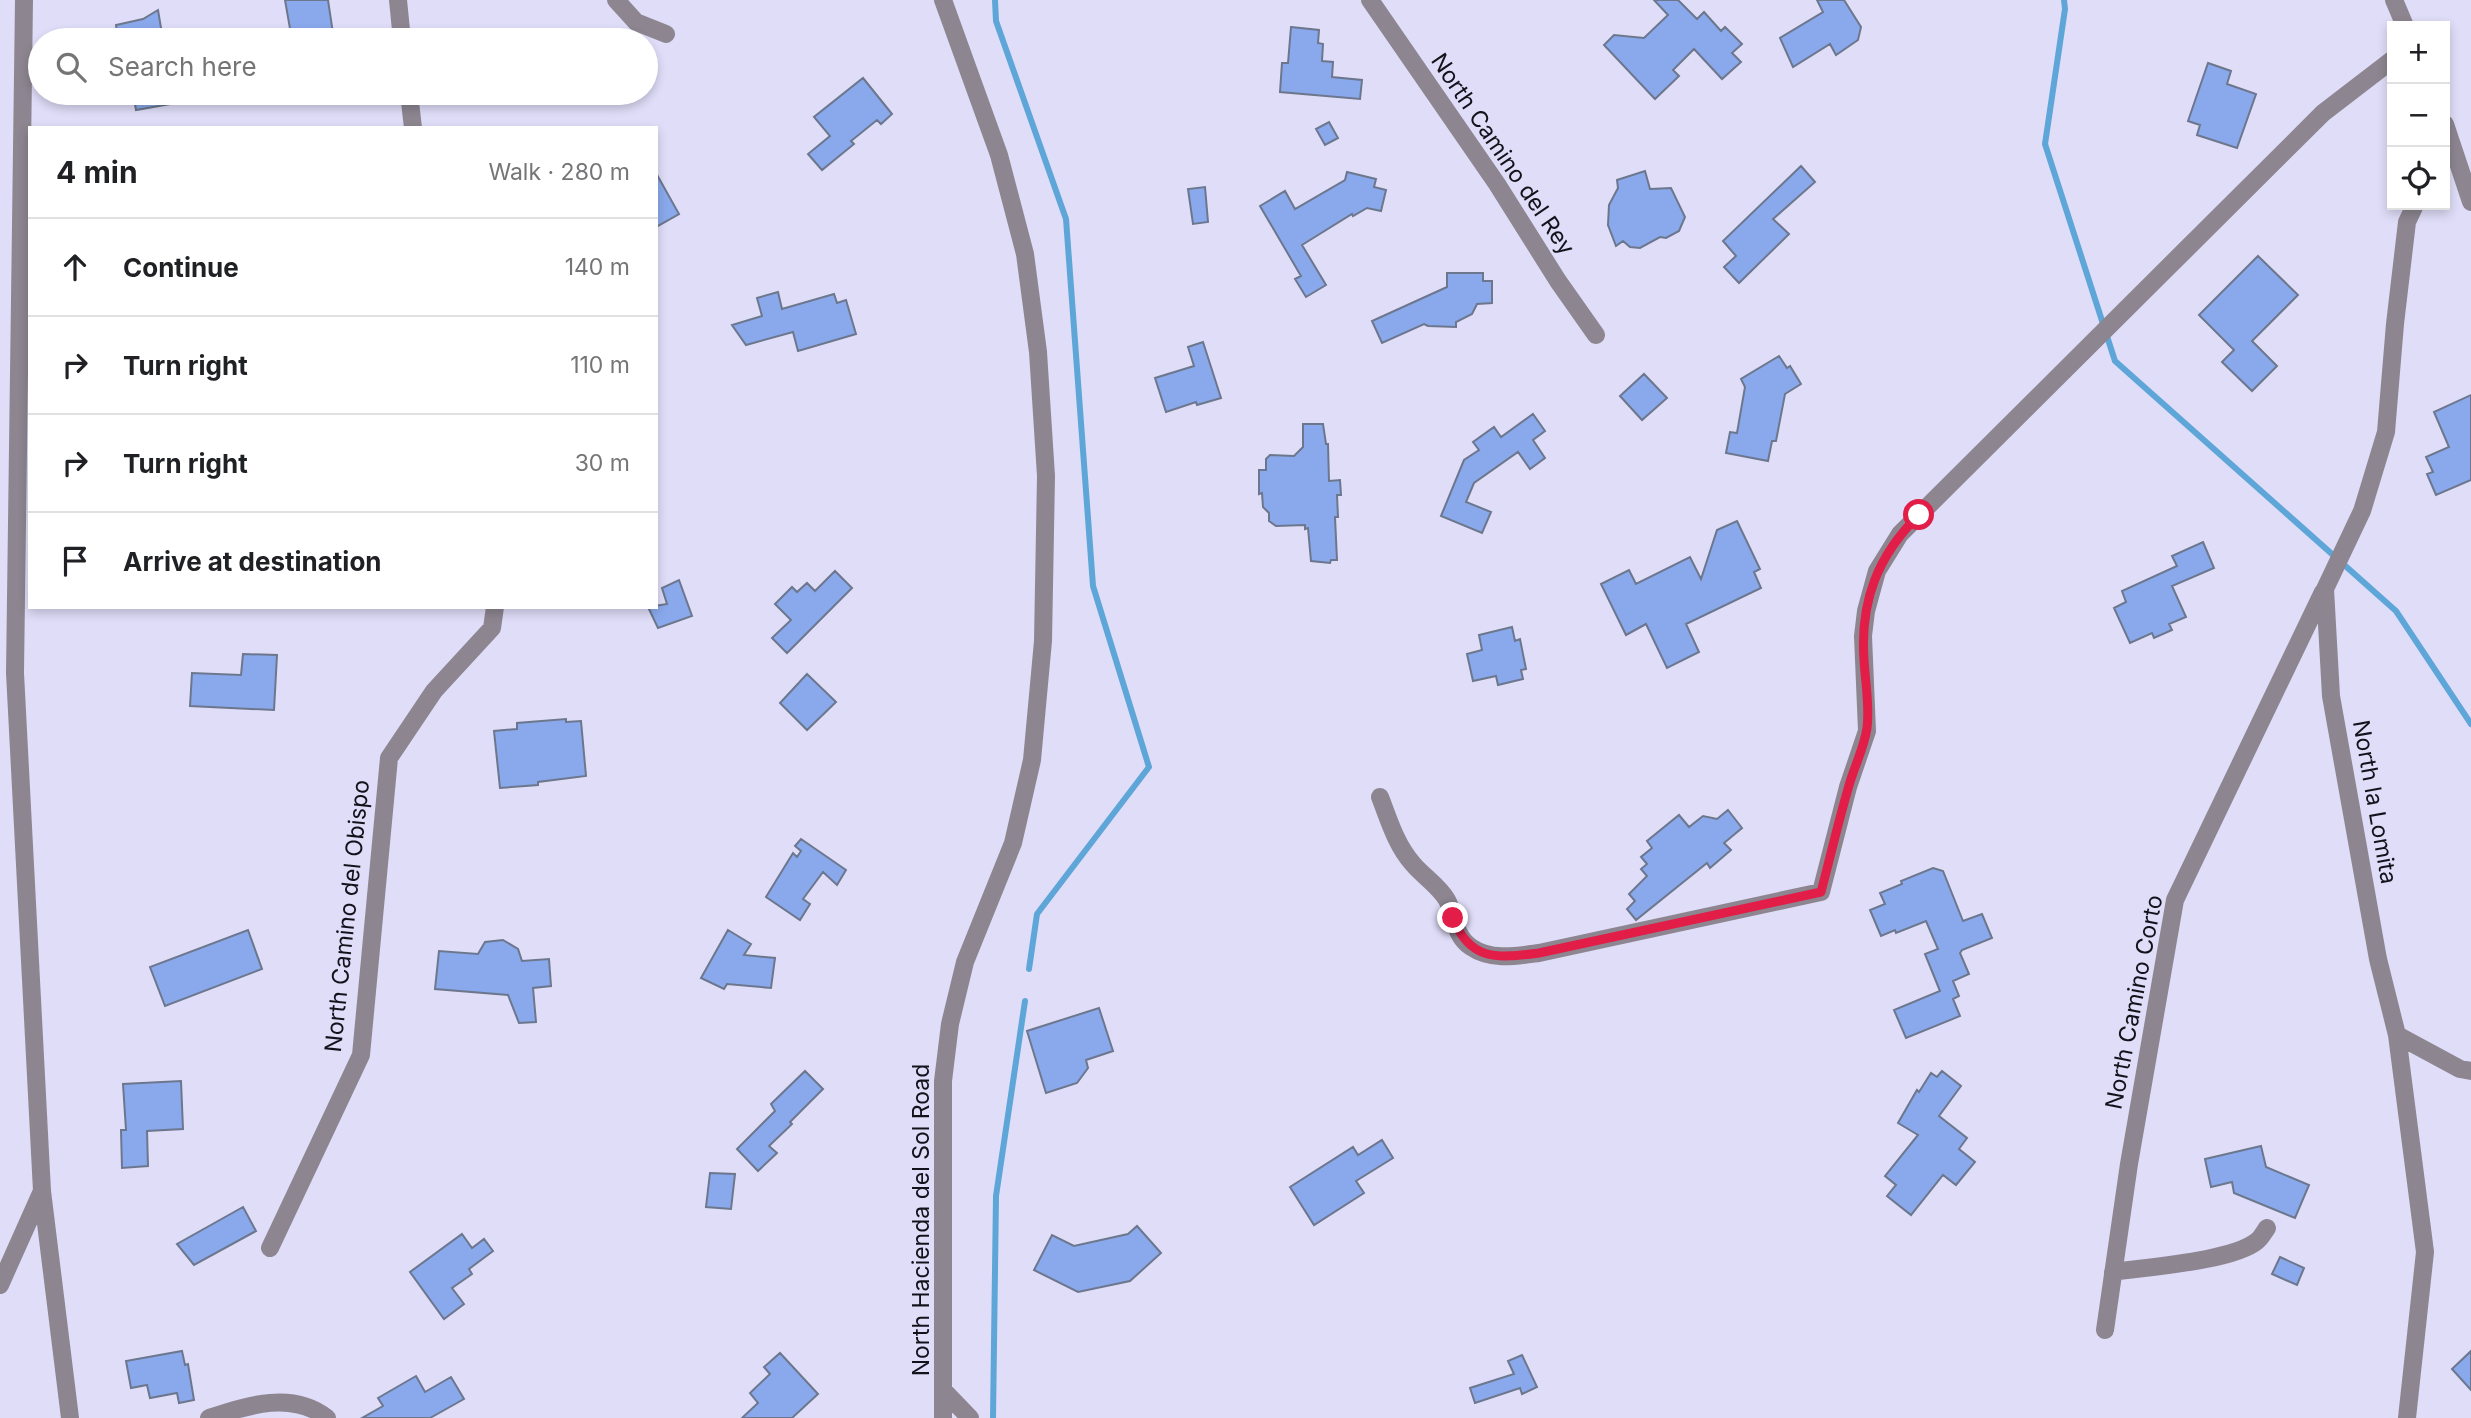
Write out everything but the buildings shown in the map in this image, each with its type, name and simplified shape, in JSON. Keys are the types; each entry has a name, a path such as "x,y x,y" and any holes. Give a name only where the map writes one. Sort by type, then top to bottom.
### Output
{"street":[{"path":"24,0 15,673 42,1191 70,1418"},
{"path":"398,0 401,28"},
{"path":"616,0 636,22 651,28"},
{"name":"North Hacienda del Sol Road","path":"943,0 999,155 1025,254 1038,352 1046,466 1043,641 1032,760 1013,843 965,962 950,1024 943,1081 943,1418"},
{"name":"North Camino del Rey","path":"1370,0 1497,184 1558,281 1596,335"},
{"path":"2395,0 2403,21"},
{"path":"658,31 666,34"},
{"path":"1380,797 1398,841 1412,863 1447,899 1460,936 1471,947 1488,955 1507,957 1539,953 1821,892 1848,787 1867,730 1863,636 1874,580 1889,550 1900,534 2323,113 2387,64"},
{"path":"410,105 413,126"},
{"path":"2450,143 2471,202"},
{"name":"North la Lomita","path":"2407,1418 2425,1252 2397,1035 2378,959 2331,696 2325,589 2362,511 2386,432 2407,222 2413,210"},
{"name":"North Camino Corto","path":"2105,1330 2129,1164 2175,900 2325,589"},
{"name":"North Camino del Obispo","path":"270,1248 361,1055 388,758 434,691 492,628 495,609"},
{"path":"2397,1035 2460,1069 2471,1071"},
{"path":"0,1285 42,1191"},
{"path":"2113,1272 2221,1256 2242,1250 2259,1240 2267,1228"},
{"path":"944,1391 970,1418"},
{"path":"209,1418 254,1404 285,1402 318,1411 327,1418"}],"waterway":[{"path":"995,0 996,21 1066,219 1093,586 1149,767 1037,914 1029,969"},
{"path":"2064,0 2065,9 2045,144 2115,361 2396,611 2471,724"},
{"path":"993,1418 996,1196 1025,1001"}],"route":[{"path":"1453,918 1460,936 1471,947 1488,955 1507,957 1539,953 1821,892 1848,787 1867,730 1863,654 1866,611 1877,571 1900,534 1919,515"}]}
